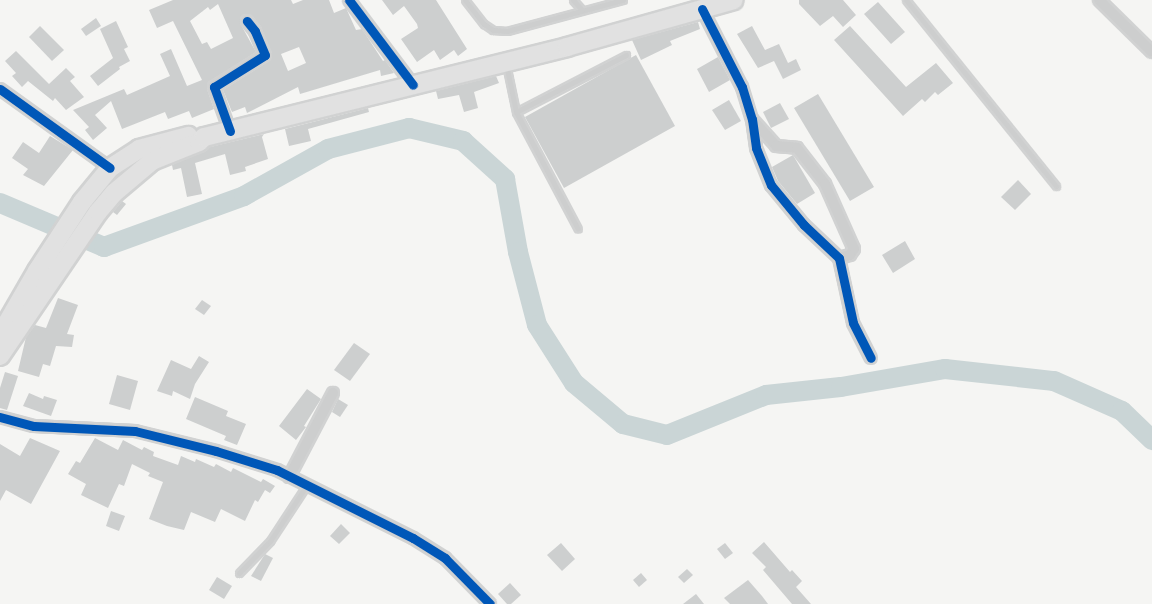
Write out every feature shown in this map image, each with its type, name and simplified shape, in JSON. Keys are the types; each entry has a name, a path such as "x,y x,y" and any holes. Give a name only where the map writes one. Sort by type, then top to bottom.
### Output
{"highway":[{"path":"0,335 43,277 114,193 152,161 199,142 204,137 413,85 734,0"},
{"path":"0,356 82,202 110,168 139,150 196,134 204,137"}],"street":[{"path":"349,0 413,85"},
{"path":"1100,0 1152,52"},
{"path":"702,9 742,87 752,119 756,148 771,185 804,225 839,258 853,323 871,358"},
{"path":"230,131 214,87 265,55 255,31 247,21"},
{"path":"0,89 110,168"},
{"path":"752,119 776,146 797,147 825,184 854,249 850,255 839,258"},
{"path":"289,477 333,393"},
{"path":"0,417 34,426 135,431 216,451 289,477 413,538 445,558 471,582 490,604"}],"lane":[{"path":"465,0 484,24 493,30 507,31 623,0"},
{"path":"573,0 582,10"},
{"path":"906,0 1056,186"},
{"path":"516,112 626,55"},
{"path":"505,61 516,112 578,229"},
{"path":"239,573 270,542 306,486"}],"building":[{"path":"173,0 291,0 293,4 303,0 329,0 334,13 346,8 356,30 362,29 383,61 385,60 394,73 381,76 380,70 300,94 298,87 247,113 245,107 232,112 223,90 269,61 272,56 261,27 252,16 245,14 240,18 240,23 256,52 208,83 207,89 214,109 192,118 189,111 168,119 165,112 122,129 111,101 95,115 107,128 93,140 85,130 89,127 73,110 124,89 127,95 170,76 160,54 171,49 187,86 202,80 173,21 157,28 149,10","holes":["218,4 233,38 211,49 207,42 202,44 190,21 208,7 210,10","299,47 306,63 288,71 281,54"]},
{"path":"382,0 436,0 467,49 458,56 454,50 440,60 434,50 417,62 401,39 418,28 417,24 404,6 393,15"},
{"path":"799,0 843,0 856,15 843,27 833,16 820,26 799,4"},
{"path":"878,2 905,32 891,44 864,14"},
{"path":"96,18 101,26 86,36 81,29"},
{"path":"116,21 128,47 124,49 130,61 119,67 120,69 98,86 90,76 113,58 100,29"},
{"path":"698,22 700,29 670,41 672,45 641,60 632,40"},
{"path":"40,26 64,50 52,61 29,37"},
{"path":"752,26 765,50 779,44 788,63 796,59 801,70 783,79 774,61 758,68 737,34"},
{"path":"850,26 906,87 936,63 953,83 938,95 935,92 925,102 922,99 903,116 834,40"},
{"path":"16,51 49,84 66,68 75,77 70,81 84,97 66,110 55,98 53,101 28,81 22,87 12,76 16,73 5,61"},
{"path":"636,55 675,126 564,188 525,117"},
{"path":"718,57 730,80 709,92 697,69"},
{"path":"496,76 499,83 474,92 478,108 464,112 459,95 438,99 436,91"},
{"path":"818,94 874,187 850,201 794,108"},
{"path":"729,100 741,121 725,130 712,110"},
{"path":"780,103 789,119 771,128 763,112"},
{"path":"368,108 369,112 308,129 311,141 289,146 285,129"},
{"path":"264,134 262,137 268,159 245,167 246,171 230,175 225,154 195,163 202,194 187,197 181,168 173,170 172,165 210,147"},
{"path":"50,136 73,150 44,186 23,175 28,169 12,158 23,142 39,153"},
{"path":"793,155 815,193 797,204 778,181 772,167"},
{"path":"1018,180 1031,194 1015,210 1001,197"},
{"path":"122,201 126,204 117,215 113,212"},
{"path":"905,241 915,259 893,273 882,255"},
{"path":"58,298 78,305 67,334 74,335 72,347 56,346 50,366 43,364 39,377 18,371 26,337 35,325 46,328"},
{"path":"202,300 211,306 204,315 195,309"},
{"path":"354,343 370,354 350,381 334,370"},
{"path":"199,356 209,362 195,384 190,399 173,391 172,396 157,391 171,360 191,369"},
{"path":"5,372 18,376 7,410 0,408 0,388"},
{"path":"117,375 138,381 130,410 109,404"},
{"path":"307,389 321,399 296,440 279,426"},
{"path":"29,393 43,399 44,396 57,400 51,416 23,406"},
{"path":"195,397 228,411 226,416 246,424 237,445 224,440 226,436 186,419"},
{"path":"338,399 348,405 340,417 332,412"},
{"path":"30,438 60,451 31,504 6,490 0,501 0,444 20,456"},
{"path":"95,438 118,450 123,440 142,450 144,447 154,452 153,456 178,465 181,456 195,462 196,459 214,467 216,464 231,472 233,468 261,482 263,479 275,486 270,493 265,490 258,502 255,500 245,521 221,509 215,522 191,512 184,530 167,526 149,519 163,482 148,476 150,473 132,464 124,486 119,484 108,508 81,495 86,484 68,474 76,461 80,463"},
{"path":"111,511 125,516 119,531 106,526"},
{"path":"341,524 350,533 339,544 330,536"},
{"path":"764,542 790,572 792,570 802,581 796,587 811,604 792,604 763,570 766,567 752,553"},
{"path":"561,543 575,559 562,571 547,555"},
{"path":"725,543 733,553 725,559 717,549"},
{"path":"265,554 273,558 261,581 251,576"},
{"path":"687,569 693,575 684,583 678,577"},
{"path":"641,573 647,580 639,587 633,580"},
{"path":"217,577 232,586 224,599 209,590"},
{"path":"748,580 768,604 730,604 724,598"},
{"path":"510,583 521,595 511,604 507,604 498,594"},
{"path":"696,594 704,604 683,604"}],"waterway":[{"path":"0,203 104,247 244,196 328,149 409,128 463,141 505,179 518,252 537,325 574,383 623,424 667,435 766,395 841,387 945,369 1054,381 1122,411 1152,440"}],"cycle path":[{"path":"349,0 413,85"},
{"path":"702,9 742,87 752,119 756,148 771,185 804,225 839,258 853,323 871,358"},
{"path":"230,131 214,87 265,55 255,31 247,21"},
{"path":"0,89 110,168"},
{"path":"0,417 34,426 135,431 216,451 277,470 413,538 445,558 490,604"}]}
